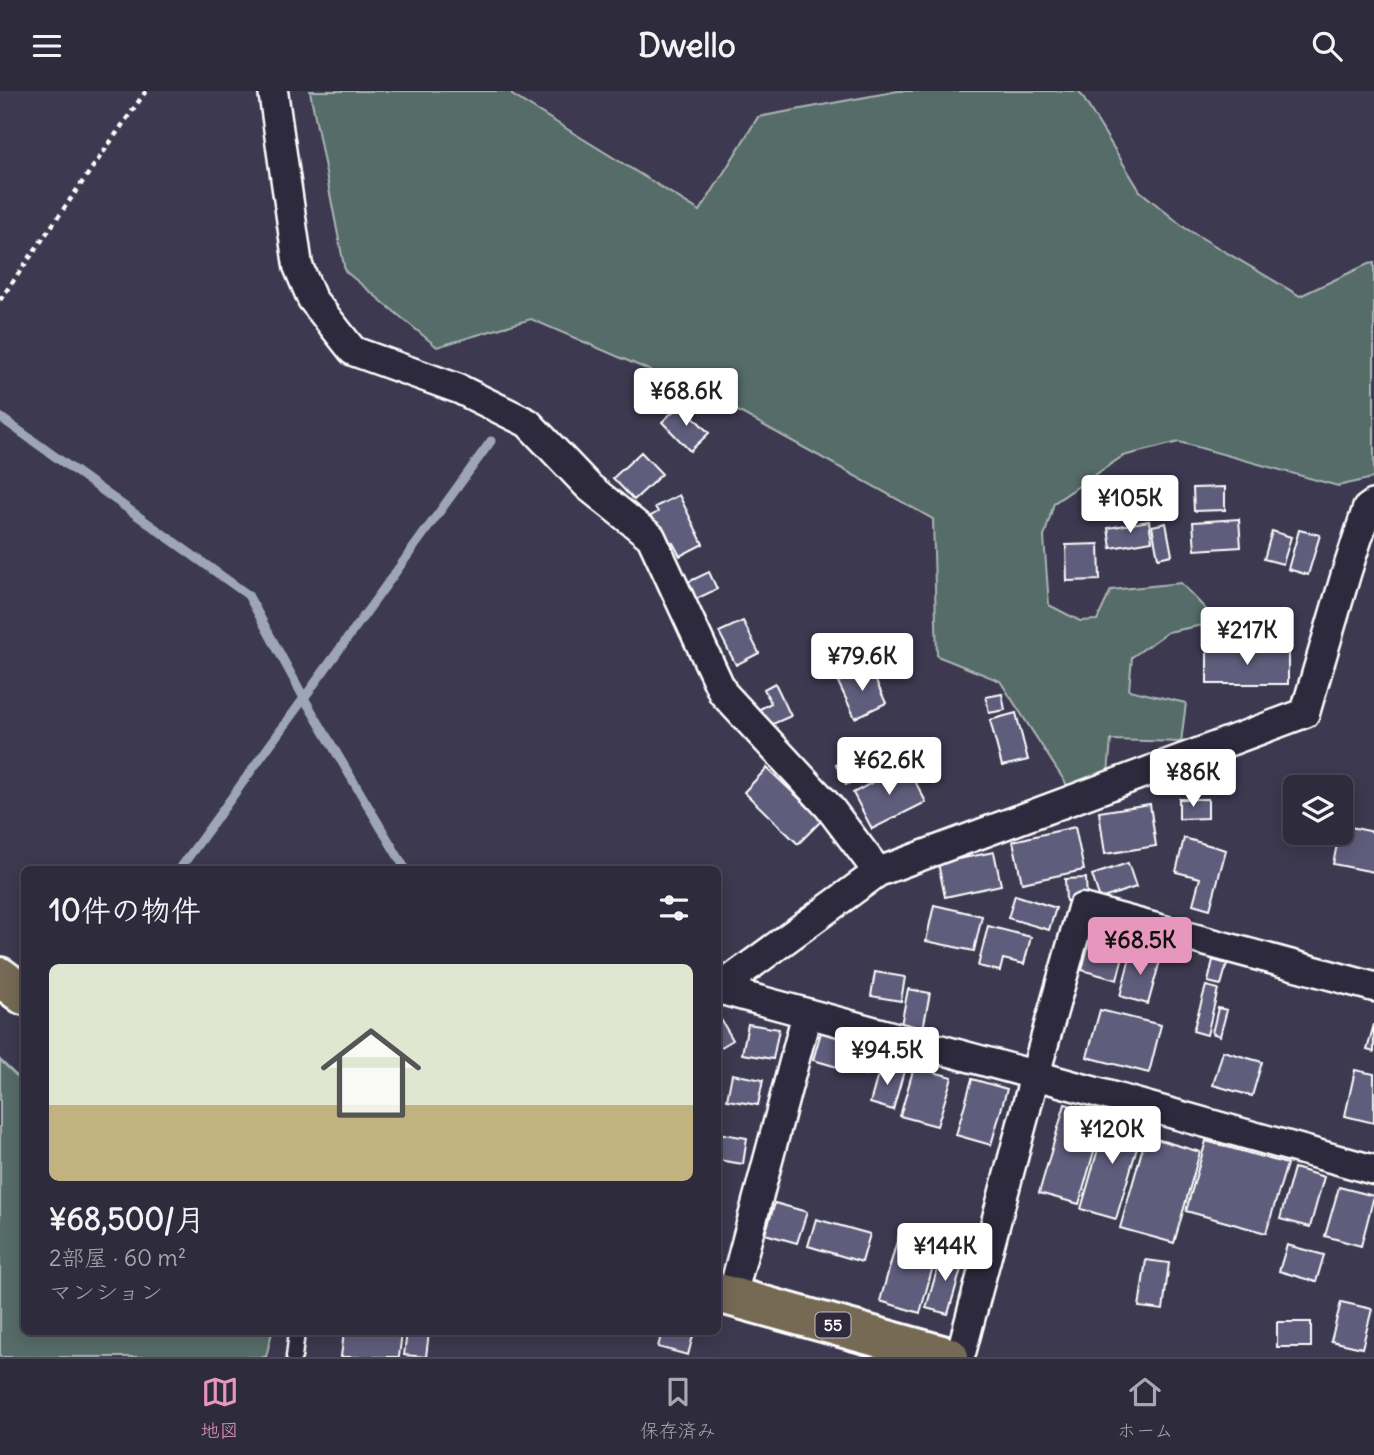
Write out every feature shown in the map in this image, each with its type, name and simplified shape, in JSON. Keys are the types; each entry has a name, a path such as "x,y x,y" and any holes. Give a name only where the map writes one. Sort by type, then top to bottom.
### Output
{"main road":[{"path":"0,978 21,993"},
{"name":"55","path":"725,1294 949,1357"}],"street":[{"path":"273,91 298,266 312,299 353,351 459,389 528,423 589,488 651,537 723,692 829,807 878,872"},
{"path":"721,987 878,872 1305,713 1367,509 1374,504"},
{"path":"960,1357 1082,908 1374,987"},
{"path":"721,990 1374,1170"},
{"path":"725,1294 807,1013"}],"lane":[{"path":"294,1357 297,1335"}],"path":[{"path":"0,300 146,91"}],"green space":[{"path":"310,91 512,91 512,95 700,211 758,117 898,91 1079,91 1140,191 1185,228 1300,296 1374,263 1373,478 1338,486 1179,442 1123,456 1054,503 1044,537 1049,605 1080,621 1097,620 1111,590 1181,583 1218,622 1168,632 1132,657 1129,690 1186,703 1181,742 1111,740 1107,785 1067,785 1000,681 937,656 933,519 716,399 531,319 437,347 345,271"},
{"path":"0,1060 21,1080 21,1335 271,1335 266,1357 0,1357"}],"building":[{"path":"681,404 709,433 690,451 662,422"},
{"path":"641,452 662,474 634,500 613,478"},
{"path":"1158,486 1162,511 1146,514 1142,489"},
{"path":"1225,487 1225,510 1194,511 1193,488"},
{"path":"1138,489 1140,505 1104,510 1102,494"},
{"path":"679,495 703,544 680,556 673,543 664,547 649,517 658,512 655,507"},
{"path":"1239,519 1241,547 1195,550 1193,522"},
{"path":"1149,521 1152,541 1111,548 1108,528"},
{"path":"1166,523 1172,555 1158,558 1152,526"},
{"path":"1299,530 1320,535 1308,575 1288,569"},
{"path":"1272,531 1291,537 1283,564 1264,559"},
{"path":"1099,544 1100,580 1067,581 1066,545"},
{"path":"709,572 717,589 694,600 686,583"},
{"path":"743,621 759,653 736,665 719,632"},
{"path":"1207,649 1288,650 1288,684 1207,684"},
{"path":"870,668 886,703 855,718 838,682"},
{"path":"775,683 791,716 766,727 758,710 771,703 764,689"},
{"path":"1002,694 1005,710 989,713 986,697"},
{"path":"1016,713 1028,760 1002,766 990,720"},
{"path":"888,738 899,758 846,785 836,765"},
{"path":"906,764 926,802 872,829 853,793"},
{"path":"767,768 822,820 798,844 744,792"},
{"path":"1179,799 1208,799 1208,818 1179,819"},
{"path":"1150,804 1156,846 1105,854 1099,812"},
{"path":"1075,827 1084,870 1022,883 1013,841"},
{"path":"1353,828 1374,832 1374,872 1333,864 1337,845 1353,845"},
{"path":"1184,838 1226,850 1210,909 1193,904 1200,878 1176,872"},
{"path":"994,852 1001,885 945,897 938,863"},
{"path":"1128,863 1136,887 1100,899 1092,875"},
{"path":"1086,878 1087,900 1066,901 1065,879"},
{"path":"1015,895 1056,908 1049,930 1008,918"},
{"path":"934,905 982,916 974,951 926,941"},
{"path":"988,926 1031,937 1024,964 1003,959 1000,971 978,966"},
{"path":"1092,931 1127,940 1117,980 1082,970"},
{"path":"1132,950 1161,957 1148,1004 1120,996"},
{"path":"1213,960 1227,964 1221,985 1208,982"},
{"path":"875,972 905,977 901,1001 871,996"},
{"path":"1206,986 1218,989 1207,1035 1193,1031"},
{"path":"908,989 930,993 923,1029 901,1025"},
{"path":"1218,1008 1227,1010 1220,1036 1212,1033"},
{"path":"1100,1010 1161,1025 1149,1073 1087,1057"},
{"path":"721,1020 733,1040 721,1047"},
{"path":"748,1024 779,1029 773,1059 742,1054"},
{"path":"1374,1024 1374,1052 1367,1050"},
{"path":"821,1032 873,1047 865,1075 813,1060"},
{"path":"1223,1051 1262,1062 1252,1096 1213,1085"},
{"path":"881,1064 904,1071 893,1110 870,1103"},
{"path":"914,1067 952,1077 937,1126 900,1116"},
{"path":"1355,1070 1374,1074 1374,1123 1345,1116"},
{"path":"732,1074 763,1080 758,1105 727,1100"},
{"path":"972,1079 1007,1089 991,1145 956,1135"},
{"path":"1065,1104 1104,1116 1079,1204 1039,1193"},
{"path":"1108,1114 1144,1124 1116,1219 1081,1209"},
{"path":"721,1134 747,1138 743,1164 721,1160"},
{"path":"1146,1136 1200,1152 1174,1243 1120,1228"},
{"path":"1206,1141 1287,1164 1266,1233 1186,1211"},
{"path":"1294,1168 1324,1177 1310,1227 1280,1219"},
{"path":"1339,1187 1374,1196 1361,1246 1325,1236"},
{"path":"775,1203 807,1212 797,1243 765,1234"},
{"path":"816,1219 870,1234 862,1262 808,1246"},
{"path":"899,1234 939,1245 920,1313 880,1301"},
{"path":"1287,1245 1324,1255 1316,1282 1279,1271"},
{"path":"942,1253 964,1259 948,1314 926,1308"},
{"path":"1146,1260 1169,1263 1163,1310 1139,1307"},
{"path":"1341,1302 1372,1309 1362,1348 1331,1341"},
{"path":"1277,1322 1311,1322 1311,1347 1277,1347"},
{"path":"344,1335 402,1335 399,1357 341,1357"},
{"path":"407,1335 429,1335 426,1357 404,1355"},
{"path":"661,1335 693,1335 688,1355 658,1347"}],"waterway":[{"path":"0,417 248,595 304,698 404,866"},
{"path":"182,866 491,441"}]}
